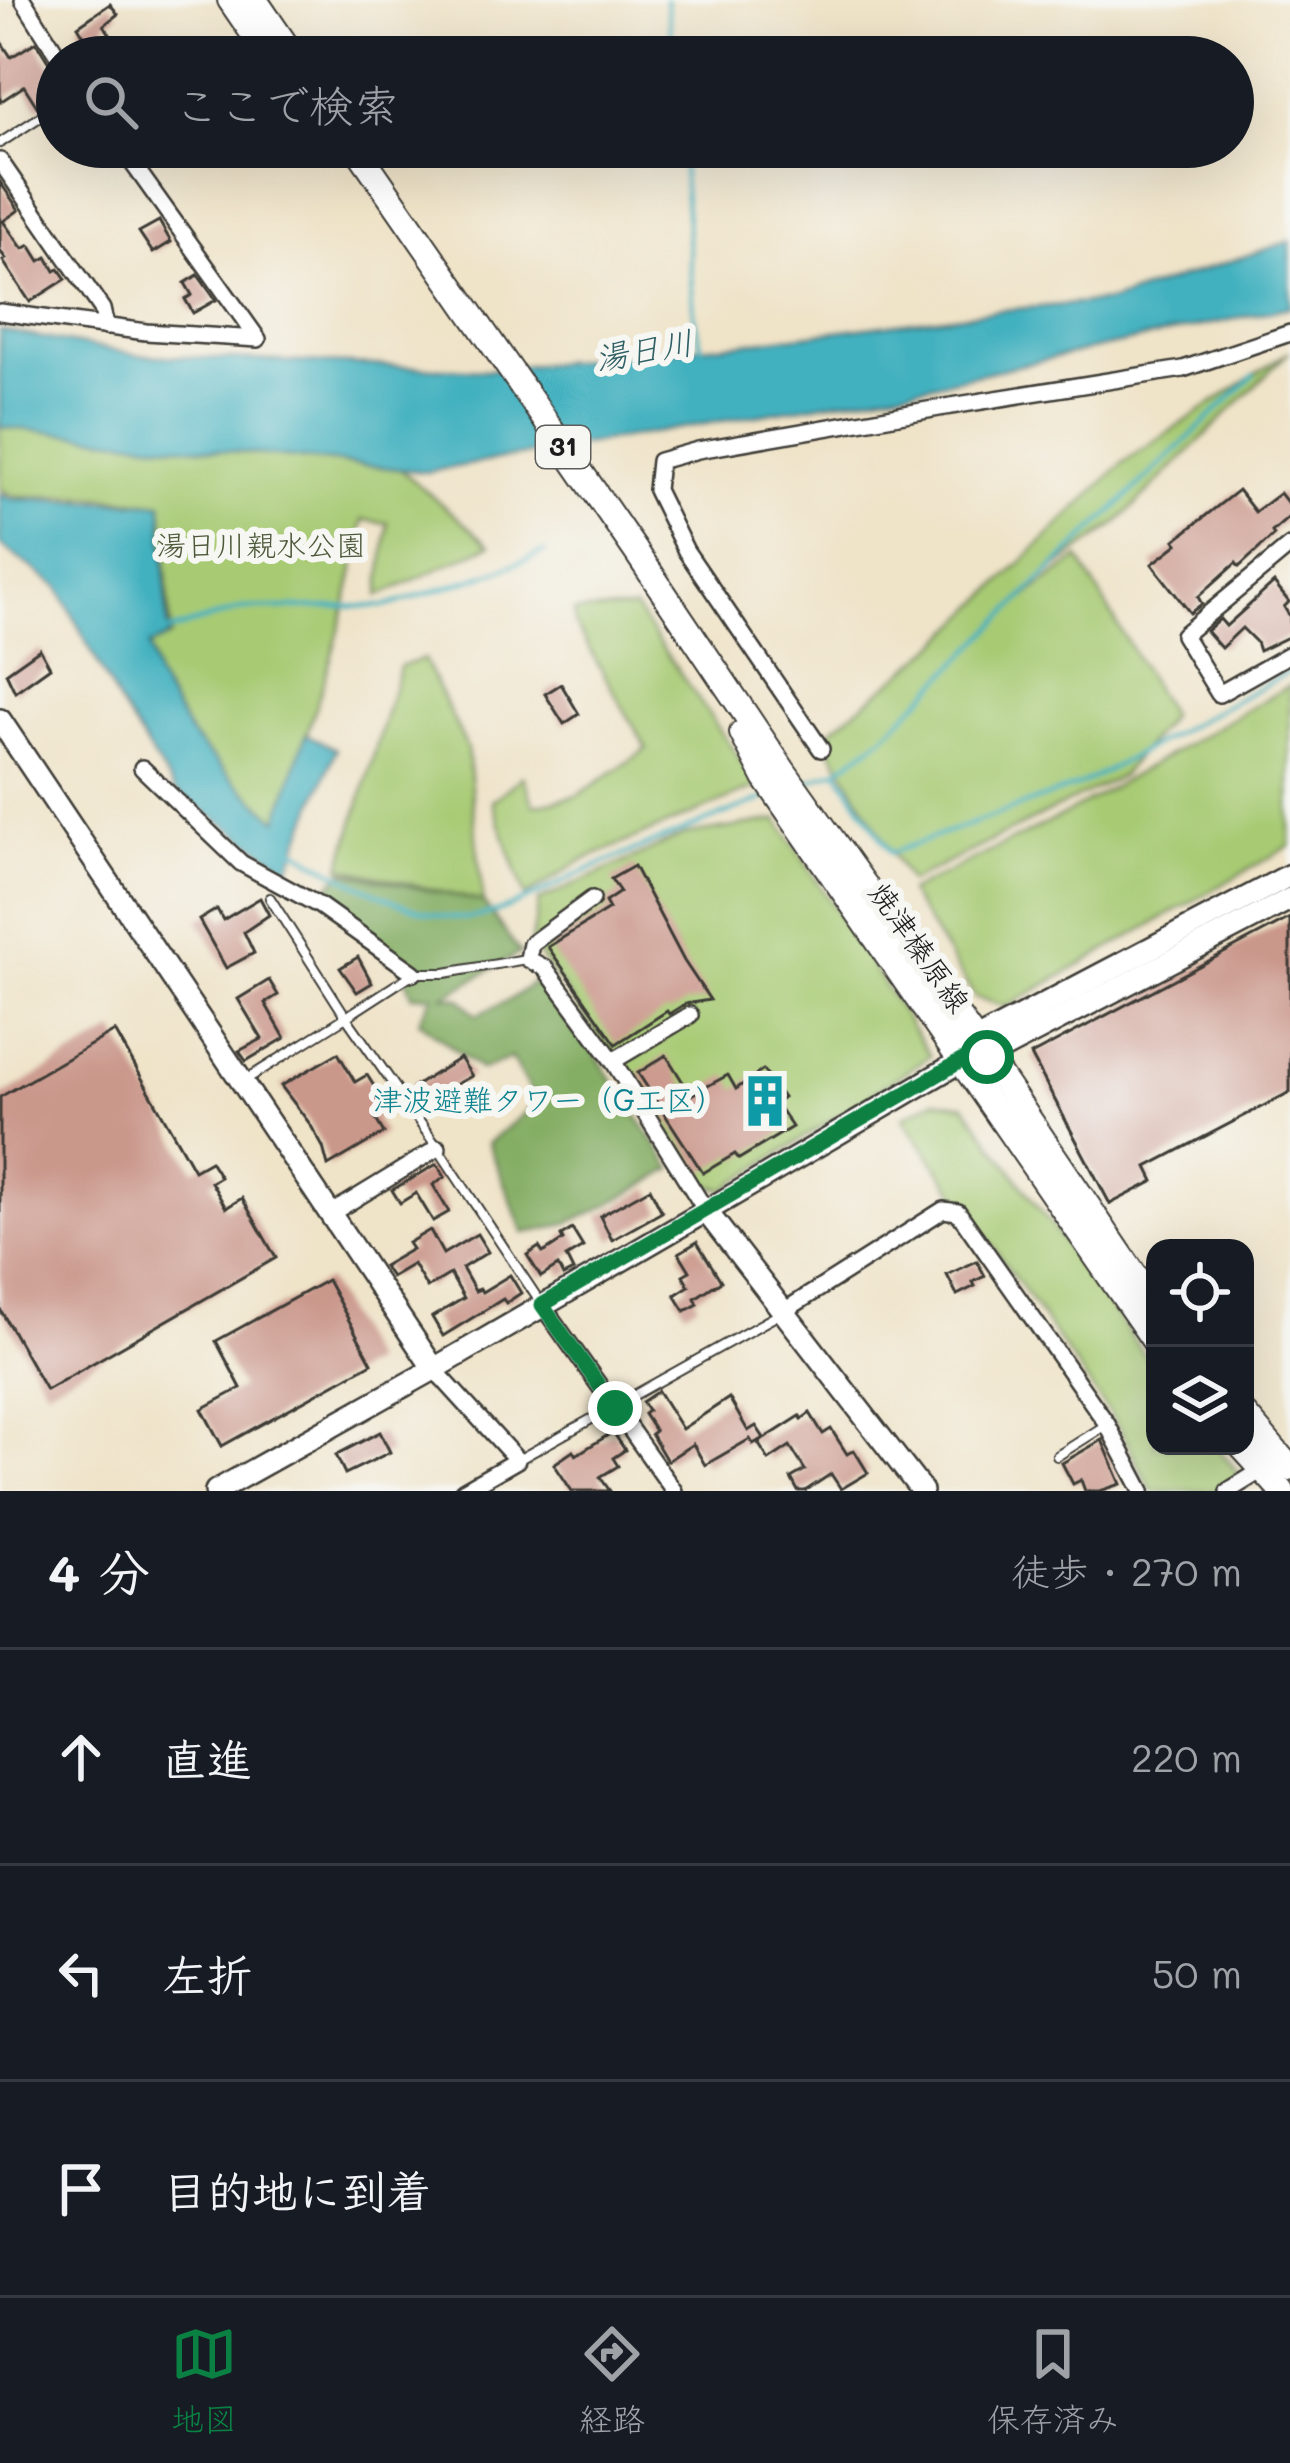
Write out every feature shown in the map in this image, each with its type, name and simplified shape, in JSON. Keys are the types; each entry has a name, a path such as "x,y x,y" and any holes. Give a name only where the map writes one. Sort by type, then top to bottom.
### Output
{"main road":[{"path":"230,0 255,36"},
{"path":"255,0 280,36"},
{"name":"焼津榛原線","path":"353,168 491,344"},
{"name":"焼津榛原線","path":"370,168 693,637 774,774 1146,1292"},
{"name":"焼津榛原線","path":"974,1053 1146,1328"},
{"path":"1254,1427 1281,1463 1282,1491"}],"street":[{"path":"23,0 46,36"},
{"path":"0,161 102,309 106,327"},
{"path":"0,312 106,327 257,339 136,168"},
{"path":"821,749 686,551 656,490 659,461 720,446 1184,369 1290,333"},
{"path":"1290,546 1183,635 1219,694 1290,655"},
{"path":"0,720 434,1369 517,1460 464,1491"},
{"path":"142,768 241,863 320,906 414,973"},
{"path":"229,1488 974,1053 1290,875"},
{"path":"592,898 531,944 528,959 545,968 613,1061 706,1211 922,1491"},
{"path":"974,1053 1290,899"},
{"path":"613,1061 690,1015"},
{"path":"329,1214 438,1148"},
{"path":"784,1311 943,1210 958,1212 1107,1424 1142,1491"},
{"path":"542,1305 674,1491"},
{"path":"1228,1491 1281,1463"}],"lane":[{"path":"0,143 36,120"},
{"path":"270,898 542,1305"},
{"path":"242,1082 414,973 445,973 528,959"},
{"path":"517,1460 784,1311"},
{"path":"1057,1456 1107,1424"}],"green space":[{"path":"1290,351 1117,523 1046,575 1016,604 1079,558 1170,716 1121,776 909,882 823,736 936,646 1123,463"},
{"name":"湯日川親水公園","path":"0,424 392,462 490,545 379,596 388,523 363,520 338,634 278,820 201,752 150,668 149,646 171,636 162,503 15,496 0,489"},
{"path":"635,609 759,786 581,861 525,897 492,801 523,776 534,805 577,796 647,749 575,624 574,612"},
{"path":"424,659 467,748 483,902 341,867 400,666"},
{"path":"1290,685 1290,846 1006,1007 975,997 908,892 1068,813"},
{"path":"778,820 930,1056 725,1189 707,1186 531,944 539,901 684,835"},
{"path":"342,871 483,902 520,953 444,996 460,998 477,1015 511,999 542,976 673,1169 582,1217 524,1233 488,1143 537,1103 511,1058 481,1070 419,1021 433,995 412,995 401,964 323,896"},
{"path":"935,1100 965,1105 1146,1357 1146,1455 1224,1455 1237,1471 1236,1480 1217,1491 1152,1491 1120,1429 903,1117"}],"water":[{"path":"1290,241 1290,307 924,386 427,472 0,427 0,330 138,355 487,370 1111,301"},
{"path":"0,494 12,499 162,503 168,638 149,646 156,677 190,734 278,820 306,734 336,749 289,868 175,791 119,704 58,587 0,545"}],"building":[{"path":"110,4 118,14 104,25 111,36 84,36 78,26"},
{"path":"0,40 11,57 36,42 36,105 24,86 0,102"},
{"path":"0,182 19,210 3,221 23,249 30,245 40,261 47,257 66,279 30,302 0,251"},
{"path":"159,221 171,242 153,253 139,232"},
{"path":"198,275 216,300 193,313 185,299 192,295 185,283"},
{"path":"1238,490 1255,512 1280,493 1290,506 1290,516 1239,567 1236,563 1198,597 1202,604 1190,613 1152,564"},
{"path":"1274,583 1289,602 1284,607 1290,617 1290,636 1259,651 1242,628 1221,648 1206,631 1220,619 1226,626"},
{"path":"40,649 50,667 15,692 6,673"},
{"path":"561,684 579,714 564,724 545,694"},
{"path":"634,866 710,1000 667,1011 616,1044 548,947 609,909 605,902 620,892 611,879"},
{"path":"260,898 269,915 244,932 254,953 226,968 199,920 217,909 223,920"},
{"path":"1290,918 1290,1092 1147,1167 1154,1181 1110,1204 1031,1055"},
{"path":"358,957 372,983 357,992 340,968"},
{"path":"269,980 278,995 265,1003 285,1038 246,1061 239,1051 262,1039 238,999"},
{"path":"115,1031 194,1170 210,1161 220,1177 211,1182 226,1208 242,1198 276,1258 46,1390 0,1309 0,1097"},
{"path":"338,1053 355,1082 367,1075 389,1110 375,1118 384,1133 328,1166 310,1124 281,1086"},
{"path":"666,1055 691,1095 728,1075 736,1089 763,1070 783,1098 776,1103 792,1127 739,1159 735,1154 703,1173 638,1073"},
{"path":"460,1058 472,1076 424,1106 412,1088"},
{"path":"437,1164 445,1177 433,1185 449,1212 433,1221 416,1193 400,1203 392,1190"},
{"path":"650,1188 662,1212 612,1240 600,1216"},
{"path":"572,1229 583,1247 566,1257 573,1271 563,1276 558,1266 541,1277 527,1255 539,1247 543,1253"},
{"path":"430,1230 443,1254 477,1234 488,1252 462,1268 475,1291 482,1292 510,1275 521,1293 443,1336 432,1317 464,1298 450,1274 427,1288 413,1264 391,1277 383,1266 412,1249 408,1243"},
{"path":"697,1242 721,1281 685,1311 675,1295 689,1286 683,1275 690,1271 679,1253"},
{"path":"977,1261 985,1276 957,1295 947,1275"},
{"path":"327,1280 372,1363 222,1446 202,1409 241,1388 216,1341"},
{"path":"658,1391 682,1429 729,1398 748,1431 756,1426 764,1438 753,1444 750,1439 705,1465 693,1444 667,1461 651,1434 655,1431 642,1402"},
{"path":"810,1413 823,1434 831,1429 847,1454 854,1450 868,1473 841,1489 831,1474 798,1491 791,1478 805,1470 790,1446 769,1460 758,1443"},
{"path":"380,1432 390,1452 345,1474 336,1455"},
{"path":"613,1432 625,1450 613,1458 618,1466 600,1477 610,1491 572,1491 554,1464"},
{"path":"1102,1440 1121,1484 1085,1491 1081,1480 1073,1484 1062,1463"}],"waterway":[{"path":"666,0 671,36"},
{"name":"湯日川","path":"683,168 694,315 702,350"},
{"path":"801,784 837,770 882,738 1254,375"},
{"path":"167,632 241,609 387,606 544,552"},
{"path":"837,770 891,853 1082,784 1290,671"},
{"path":"292,847 403,904 428,913 469,918 519,903 768,797"}],"place":[{"name":"津波避難タワー（G工区）","path":"765,1101"}],"route":[{"path":"615,1408 542,1305 961,1061 987,1057"}]}
